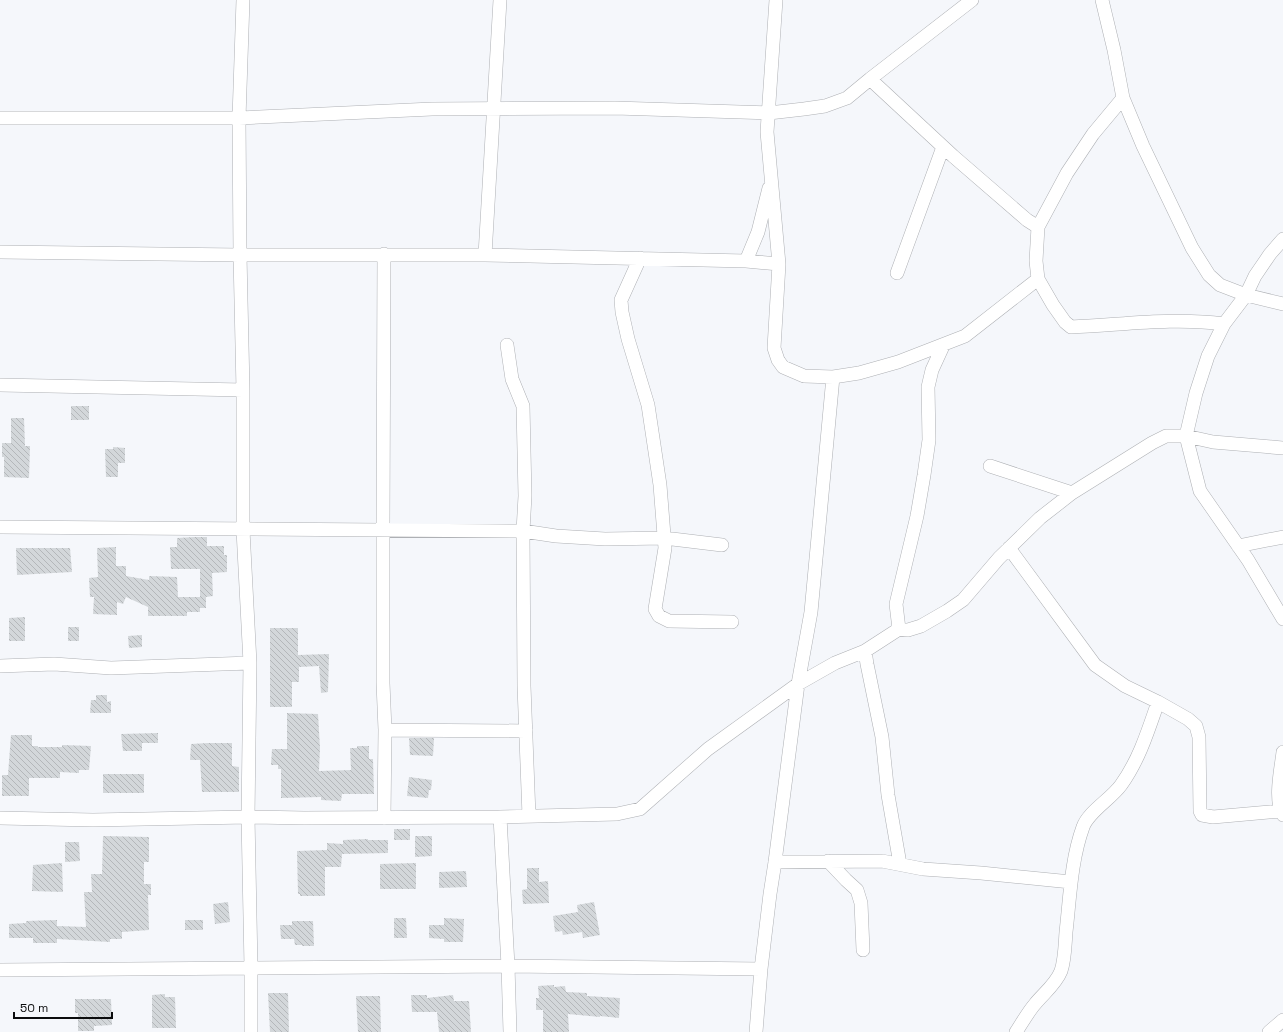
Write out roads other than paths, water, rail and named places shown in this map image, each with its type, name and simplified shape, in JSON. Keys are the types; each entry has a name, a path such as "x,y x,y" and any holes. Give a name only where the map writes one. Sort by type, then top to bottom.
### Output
{"street":[{"path":"243,0 239,118 240,255 243,390 243,530 250,663 248,817 251,1032"},
{"path":"485,255 500,0"},
{"path":"776,0 767,132 779,264 774,348 778,360 783,367 804,376 833,377 859,373 898,362 943,346 965,336 1038,279"},
{"path":"0,118 239,118 432,110 615,108 769,113 825,106 847,98 972,0"},
{"path":"1102,0 1114,50 1123,98 1143,146 1190,243 1209,275 1220,285 1246,295 1283,304"},
{"path":"870,79 943,147 1021,215 1038,227"},
{"path":"1123,98 1093,134 1066,173 1038,227 1036,261 1038,279 1061,316 1071,327 1143,322 1202,321 1224,324"},
{"path":"897,273 943,147"},
{"path":"746,261 758,232 771,181"},
{"path":"1283,239 1270,254 1255,276 1246,295 1224,324 1208,356 1196,393 1186,436 1200,491 1252,566 1283,619"},
{"path":"0,252 240,255 485,255 746,261 779,264"},
{"path":"384,254 384,818"},
{"path":"640,258 621,300 628,339 648,405 660,485 665,548 655,609 659,616 669,621 732,622"},
{"path":"507,345 512,379 523,406 525,496 523,531 524,686 529,816"},
{"path":"899,629 896,604 917,516 924,475 928,440 928,387 932,370 943,346"},
{"path":"756,1032 761,969 770,894 798,684 811,612 833,377"},
{"path":"0,385 243,390"},
{"path":"0,818 93,820 248,817 500,817 617,814 640,808 708,749 798,684 835,663 865,651 899,629 908,630 921,626 947,611 962,600 999,558 1040,518 1072,493 1157,441 1166,436 1186,436 1213,442 1283,448"},
{"path":"990,466 1072,493"},
{"path":"0,527 523,531 556,536 605,539 664,538 722,544"},
{"path":"1238,546 1283,537"},
{"path":"1009,548 1095,665 1125,686 1158,702 1188,719 1196,726 1199,737 1200,811 1202,815 1213,817 1282,813 1279,798 1283,752"},
{"path":"865,651 882,737 888,795 900,864"},
{"path":"0,666 54,664 111,668 250,663"},
{"path":"1016,1032 1034,1005 1050,988 1061,972 1071,882 1083,826 1090,815 1099,808 1121,785 1143,746 1158,702"},
{"path":"385,730 526,731"},
{"path":"500,817 510,1032"},
{"path":"828,861 857,890 860,903 862,950"},
{"path":"775,862 882,861 923,869 1071,882"},
{"path":"0,970 508,966 761,969"},
{"path":"1269,1032 1283,1020"}]}
